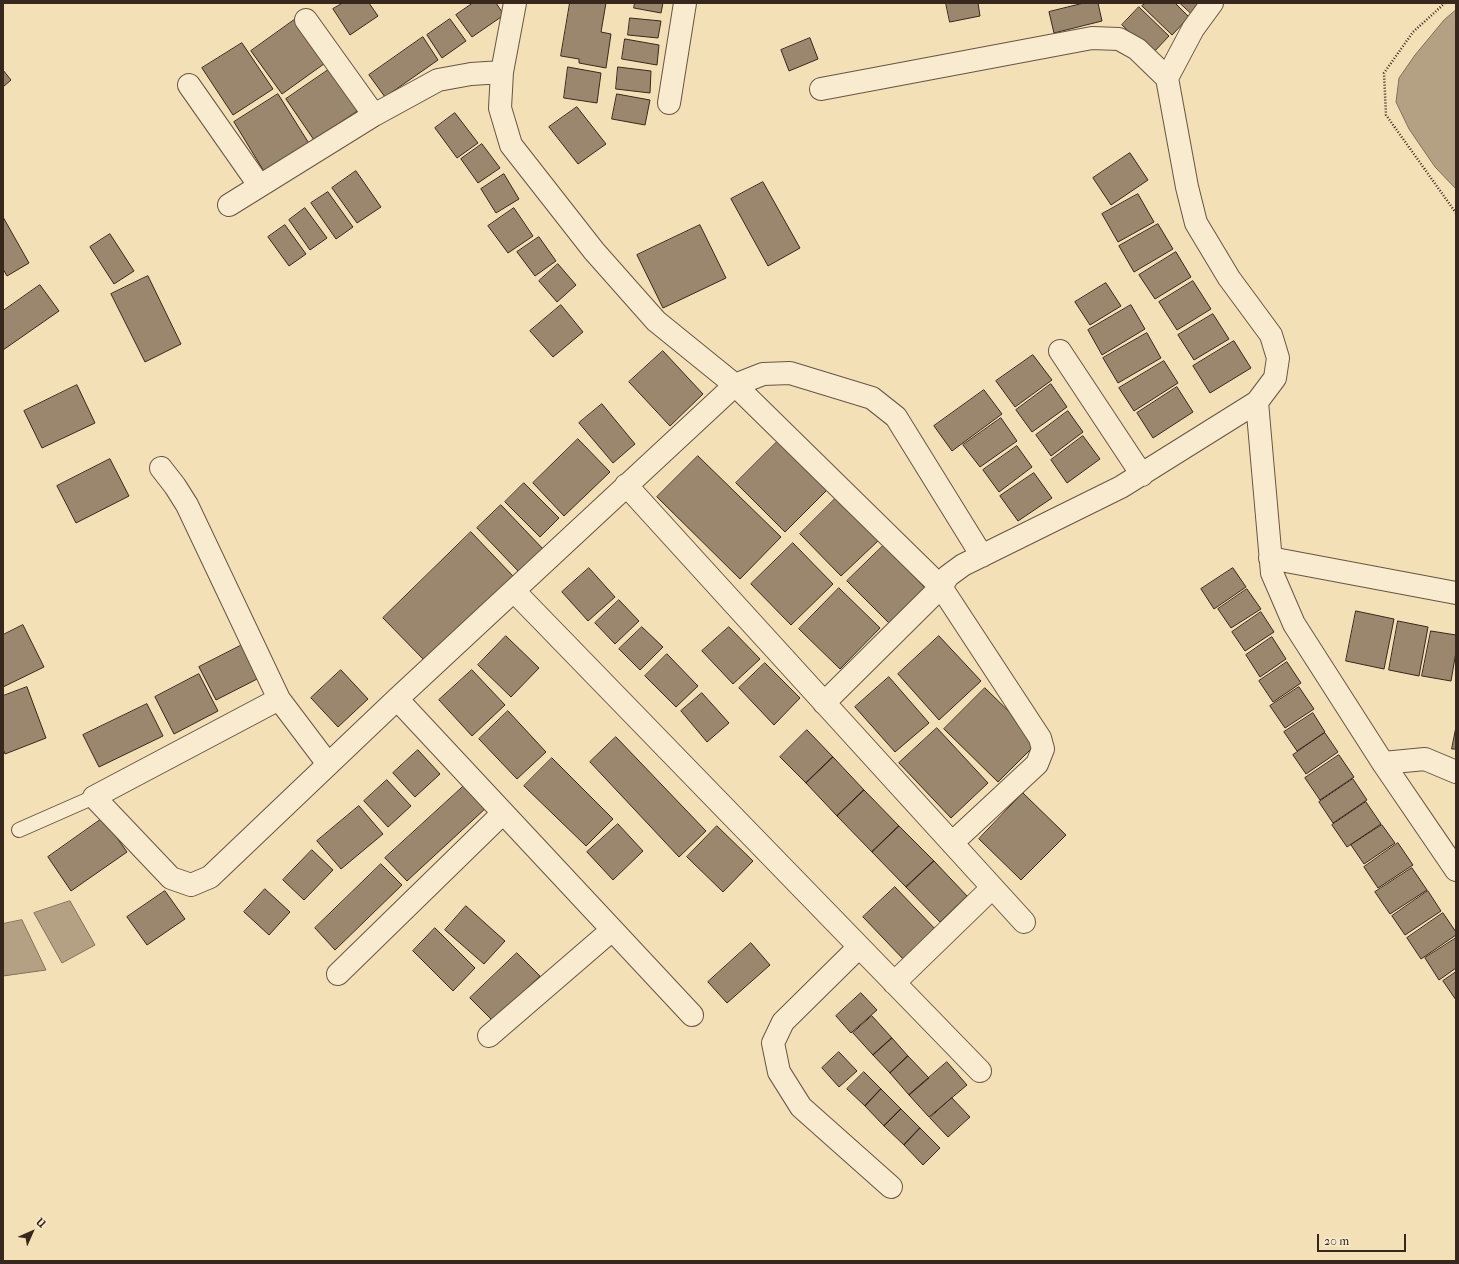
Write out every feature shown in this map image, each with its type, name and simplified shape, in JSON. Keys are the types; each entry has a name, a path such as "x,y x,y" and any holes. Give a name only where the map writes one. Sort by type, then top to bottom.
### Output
{"street":[{"path":"515,3 502,72 500,108 511,145 594,251 656,321 735,385 942,587 1040,738 1043,749 1037,764 952,843"},
{"path":"669,102 685,3"},
{"path":"1167,78 1193,29 1212,3"},
{"path":"306,20 374,115"},
{"path":"821,89 1092,38 1119,39 1137,49 1167,78 1187,187 1196,223 1228,278 1271,335 1278,358 1275,378 1258,402 1121,487 963,565 948,576 942,587 824,703"},
{"path":"229,205 374,115 438,80 471,74 502,72"},
{"path":"189,85 260,185"},
{"path":"1060,351 1142,475"},
{"path":"279,699 94,797 171,878 191,885 210,877 397,699 735,385 763,374 790,373 872,398 896,416 982,556"},
{"path":"1258,402 1272,573 1294,624 1383,763 1456,870"},
{"path":"161,468 187,505 279,699 328,764"},
{"path":"626,485 1024,922"},
{"path":"1270,558 1456,593"},
{"path":"514,591 980,1071"},
{"path":"397,699 692,1016"},
{"path":"1383,763 1425,759 1456,772"},
{"path":"338,974 503,813"},
{"path":"894,983 992,888"},
{"path":"489,1036 612,930"},
{"path":"859,947 783,1022 773,1043 779,1072 801,1108 891,1187"}],"lane":[{"path":"19,830 94,797"}],"path":[{"path":"1445,3 1413,32 1384,73 1386,115 1456,212"}],"shaded area":[{"path":"1456,10 1456,189 1435,167 1409,129 1396,102 1399,78 1415,55 1444,20"},
{"path":"70,901 95,945 62,963 34,913"},
{"path":"22,920 46,970 3,976 3,924"}],"building":[{"path":"343,3 369,3 378,16 350,35 333,9"},
{"path":"473,3 496,3 504,15 472,37 456,15"},
{"path":"570,3 606,3 601,32 611,34 606,68 579,63 579,59 561,56"},
{"path":"635,3 663,3 661,13 634,8"},
{"path":"946,3 978,3 980,16 950,22"},
{"path":"1084,3 1098,3 1102,21 1054,33 1049,12"},
{"path":"1146,3 1175,3 1189,17 1172,35 1142,6"},
{"path":"1180,3 1201,3 1191,13"},
{"path":"1139,7 1169,36 1152,54 1122,25"},
{"path":"297,18 328,61 282,94 251,51"},
{"path":"630,18 661,21 658,38 628,35"},
{"path":"450,19 466,41 442,58 427,35"},
{"path":"423,37 438,60 385,97 369,75"},
{"path":"810,38 818,59 789,71 781,50"},
{"path":"625,39 659,45 657,65 622,59"},
{"path":"242,43 273,89 233,115 202,68"},
{"path":"334,66 362,108 314,140 286,99"},
{"path":"568,67 601,73 597,103 564,98"},
{"path":"618,67 651,71 650,93 616,89"},
{"path":"3,70 11,80 3,87"},
{"path":"278,94 310,145 265,173 234,122"},
{"path":"617,94 650,100 645,125 612,119"},
{"path":"577,107 606,144 578,164 549,127"},
{"path":"455,113 478,143 457,158 435,128"},
{"path":"482,144 500,168 478,183 461,159"},
{"path":"1130,153 1148,180 1111,205 1093,178"},
{"path":"356,171 381,207 357,223 332,188"},
{"path":"504,174 519,199 496,213 481,189"},
{"path":"763,182 800,248 768,266 731,199"},
{"path":"328,192 353,227 336,239 311,203"},
{"path":"1138,194 1154,222 1118,242 1102,214"},
{"path":"305,208 327,238 310,250 289,220"},
{"path":"514,208 533,236 508,253 488,226"},
{"path":"3,217 29,263 7,276 3,269"},
{"path":"1158,224 1173,249 1134,272 1119,246"},
{"path":"285,225 306,254 289,266 268,237"},
{"path":"700,225 726,278 663,308 637,255"},
{"path":"110,234 134,271 114,284 90,247"},
{"path":"539,237 556,261 535,276 517,252"},
{"path":"1176,252 1191,277 1155,299 1139,275"},
{"path":"558,264 576,285 557,302 539,281"},
{"path":"148,276 181,344 145,362 111,294"},
{"path":"1193,281 1211,309 1177,330 1159,302"},
{"path":"1106,283 1121,306 1090,325 1075,302"},
{"path":"40,285 59,311 3,350 3,311"},
{"path":"561,305 583,332 553,357 530,331"},
{"path":"1131,305 1145,329 1102,355 1088,330"},
{"path":"1213,314 1229,339 1194,360 1178,335"},
{"path":"1147,333 1161,358 1118,383 1103,358"},
{"path":"1234,341 1251,368 1210,393 1193,366"},
{"path":"663,351 703,394 670,426 629,382"},
{"path":"1033,355 1052,380 1015,407 996,381"},
{"path":"1164,361 1178,383 1134,411 1119,388"},
{"path":"1051,384 1067,407 1032,432 1016,410"},
{"path":"77,385 95,423 42,448 24,411"},
{"path":"1177,387 1193,412 1153,438 1137,413"},
{"path":"984,390 1002,414 952,451 934,426"},
{"path":"602,404 635,444 613,463 579,423"},
{"path":"1068,411 1083,432 1051,456 1036,435"},
{"path":"1001,418 1017,441 980,467 963,445"},
{"path":"1083,436 1100,459 1067,483 1051,460"},
{"path":"578,439 610,472 564,516 533,483"},
{"path":"779,440 828,489 785,532 736,483"},
{"path":"1017,446 1032,467 999,492 983,470"},
{"path":"698,456 781,537 740,579 657,497"},
{"path":"110,459 129,496 76,523 57,486"},
{"path":"1034,473 1052,498 1018,521 1000,496"},
{"path":"524,483 559,518 540,537 505,502"},
{"path":"837,497 879,540 841,576 800,534"},
{"path":"501,505 544,550 520,573 477,528"},
{"path":"471,532 513,576 425,661 383,618"},
{"path":"793,543 833,584 791,625 751,584"},
{"path":"884,545 928,591 892,626 847,581"},
{"path":"589,568 615,597 588,621 562,592"},
{"path":"1233,568 1246,587 1214,609 1201,589"},
{"path":"839,588 880,628 840,669 799,629"},
{"path":"1247,589 1261,609 1231,628 1218,609"},
{"path":"619,600 639,621 615,644 595,623"},
{"path":"1356,611 1394,619 1384,669 1346,661"},
{"path":"1261,612 1274,632 1245,651 1232,632"},
{"path":"1398,621 1428,627 1419,676 1389,670"},
{"path":"23,625 44,667 3,687 3,635"},
{"path":"642,627 663,647 640,670 619,649"},
{"path":"729,627 760,659 733,684 702,651"},
{"path":"1431,631 1456,635 1456,652 1451,681 1422,676"},
{"path":"506,636 539,668 511,697 478,665"},
{"path":"939,636 981,681 939,720 898,674"},
{"path":"1272,637 1286,659 1260,677 1246,655"},
{"path":"246,643 263,676 216,700 199,667"},
{"path":"667,654 698,686 676,707 645,676"},
{"path":"1287,662 1301,683 1273,702 1259,681"},
{"path":"765,663 800,698 774,725 739,688"},
{"path":"341,670 368,699 338,727 311,698"},
{"path":"472,670 505,705 472,736 439,700"},
{"path":"199,674 218,711 174,734 155,697"},
{"path":"889,677 929,723 895,752 855,707"},
{"path":"27,687 46,738 5,754 3,749 3,696"},
{"path":"1299,687 1314,709 1285,728 1270,706"},
{"path":"985,688 1039,741 998,782 944,729"},
{"path":"702,693 729,723 707,742 681,711"},
{"path":"147,704 163,736 99,767 83,735"},
{"path":"508,711 546,752 517,779 479,739"},
{"path":"1313,713 1325,732 1297,751 1284,732"},
{"path":"1456,727 1456,749 1452,749"},
{"path":"937,728 988,783 951,818 899,763"},
{"path":"807,730 833,757 806,783 780,757"},
{"path":"1325,733 1338,752 1306,774 1293,755"},
{"path":"616,737 706,831 679,857 590,762"},
{"path":"418,750 440,774 415,797 393,773"},
{"path":"1339,755 1354,777 1320,800 1305,778"},
{"path":"833,757 864,790 837,816 806,783"},
{"path":"552,758 613,819 586,846 524,786"},
{"path":"1353,779 1367,800 1333,823 1319,802"},
{"path":"387,780 411,806 388,827 364,801"},
{"path":"466,784 487,807 407,881 385,858"},
{"path":"864,790 899,826 872,852 837,816"},
{"path":"1023,793 1066,835 1021,880 979,839"},
{"path":"1366,802 1381,824 1347,847 1332,825"},
{"path":"359,806 383,834 341,869 317,841"},
{"path":"103,818 127,852 71,891 48,857"},
{"path":"618,824 643,851 613,880 587,852"},
{"path":"1382,825 1395,843 1364,864 1351,845"},
{"path":"717,826 753,861 723,892 687,857"},
{"path":"899,826 934,861 906,887 872,852"},
{"path":"1398,843 1413,865 1378,888 1364,867"},
{"path":"312,850 333,870 304,900 283,880"},
{"path":"934,861 967,896 940,922 906,887"},
{"path":"381,864 402,885 335,950 315,928"},
{"path":"1412,868 1427,890 1390,914 1375,892"},
{"path":"895,887 937,931 905,961 863,917"},
{"path":"265,889 290,912 269,935 244,912"},
{"path":"165,891 185,919 147,945 127,917"},
{"path":"1428,891 1441,911 1405,935 1392,916"},
{"path":"466,906 505,941 484,964 445,930"},
{"path":"1443,913 1456,932 1456,935 1421,959 1407,938"},
{"path":"435,928 475,968 453,991 413,951"},
{"path":"1456,938 1456,968 1439,980 1425,958"},
{"path":"751,943 770,965 727,1003 708,982"},
{"path":"517,953 540,976 493,1021 470,998"},
{"path":"1456,972 1456,1000 1443,981"},
{"path":"861,993 877,1010 851,1033 836,1016"},
{"path":"872,1016 892,1038 873,1055 853,1033"},
{"path":"892,1038 908,1056 890,1073 873,1055"},
{"path":"839,1052 857,1071 839,1087 822,1068"},
{"path":"908,1056 929,1078 909,1095 890,1073"},
{"path":"947,1062 967,1085 929,1117 909,1095"},
{"path":"864,1072 881,1089 865,1106 847,1089"},
{"path":"881,1089 901,1109 884,1126 865,1106"},
{"path":"952,1098 970,1117 948,1137 930,1118"},
{"path":"901,1109 920,1128 904,1145 884,1126"},
{"path":"920,1128 940,1148 923,1165 904,1145"}]}
